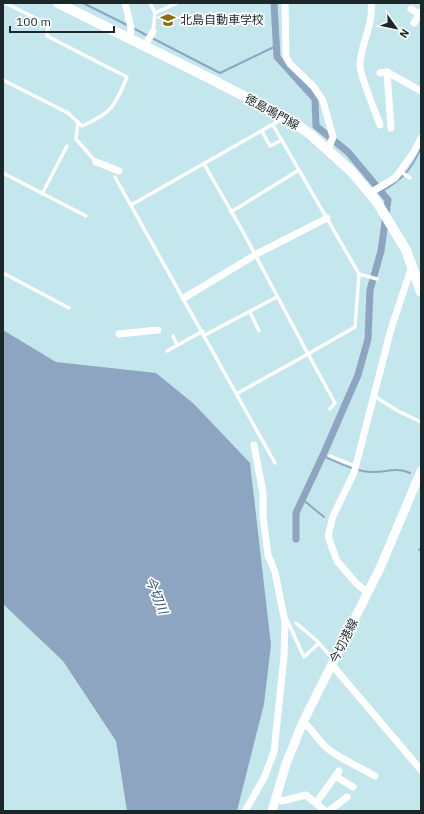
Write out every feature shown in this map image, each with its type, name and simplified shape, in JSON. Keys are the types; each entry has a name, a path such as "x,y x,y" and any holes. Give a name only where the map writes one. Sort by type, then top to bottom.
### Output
{"main road":[{"name":"徳島鳴門線","path":"58,3 145,45 300,127 351,171 370,193 406,250 421,292"},
{"name":"今切港線","path":"272,811 286,764 303,722 368,593 421,472"}],"street":[{"path":"125,3 131,28 130,38"},
{"path":"285,3 286,57 290,64 314,87 323,101 333,137 328,150"},
{"path":"371,3 371,25 361,50 360,69 380,125"},
{"path":"412,9 421,13 414,23"},
{"path":"145,45 153,32"},
{"path":"391,128 383,73 421,91"},
{"path":"370,193 395,178 418,149 421,138"},
{"path":"96,162 119,170"},
{"path":"184,298 255,255 327,218"},
{"path":"368,593 356,583 337,561 328,536 333,516 355,466 391,329 412,266"},
{"path":"119,334 158,330"},
{"path":"245,811 264,778 274,752 284,656 285,622 275,572 268,555 262,517 263,493 254,445"},
{"path":"334,663 421,770"},
{"path":"303,722 310,726 317,738 329,749 374,776"},
{"path":"316,803 337,774 352,787"},
{"path":"276,798 282,801 306,794 325,811"},
{"path":"329,811 347,798"}],"lane":[{"path":"3,80 68,113 82,126 101,117 116,104 127,77 47,36 48,24 5,3"},
{"path":"150,3 155,13 153,32"},
{"path":"155,13 177,3"},
{"path":"131,205 285,118"},
{"path":"78,122 76,139 96,162"},
{"path":"238,393 355,328 359,274 273,124"},
{"path":"262,131 270,146 282,140"},
{"path":"42,194 67,146"},
{"path":"204,164 232,212 335,403 330,409"},
{"path":"232,212 299,170"},
{"path":"400,171 410,178"},
{"path":"3,173 86,216"},
{"path":"115,178 238,393 275,463"},
{"path":"3,273 69,308"},
{"path":"359,274 377,279"},
{"path":"167,351 250,312 278,297"},
{"path":"250,312 259,331"},
{"path":"173,336 177,345"},
{"path":"374,396 398,412 421,422"},
{"path":"330,456 355,466"},
{"path":"282,610 303,658 318,643"},
{"path":"296,623 318,643 334,663"}],"water":[{"name":"今切川","path":"3,330 56,362 156,373 194,404 250,463 271,645 264,704 237,811 127,811 116,741 63,661 3,604"}],"waterway":[{"path":"83,3 129,26"},
{"path":"274,3 277,57 315,99 316,126 348,152 388,200 381,251 370,290 368,339 358,375 296,513 296,539"},
{"path":"133,28 148,36"},
{"path":"152,38 220,73 276,46"},
{"path":"381,192 395,183 406,173 414,162 421,147"},
{"path":"323,456 348,467 367,472 400,470 410,473"},
{"path":"302,499 324,517"}],"place":[{"name":"北島自動車学校","path":"168,20"}]}
